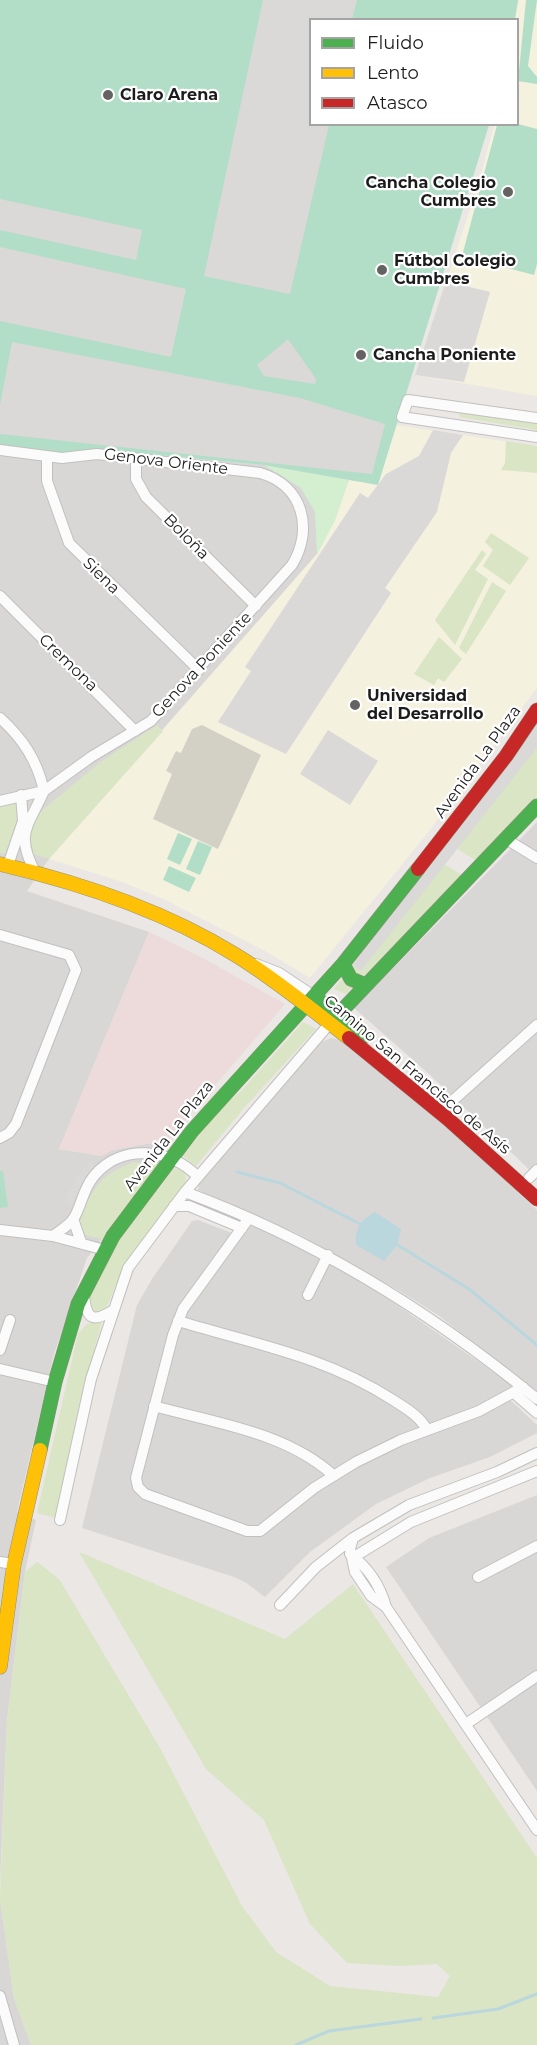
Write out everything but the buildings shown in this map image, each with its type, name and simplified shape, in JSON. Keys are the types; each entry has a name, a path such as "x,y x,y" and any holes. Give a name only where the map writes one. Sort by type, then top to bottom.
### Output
{"main road":[{"name":"Avenida La Plaza","path":"0,1667 14,1564 55,1382 83,1291 105,1250 172,1158 229,1087 343,964 506,756 537,710"},
{"path":"335,1018 537,807"},
{"name":"Camino San Francisco de Asís","path":"4,865 35,872 144,911 203,937 243,959 335,1018 443,1108 534,1178"},
{"path":"343,964 351,979 366,985"},
{"name":"Camino San Francisco de Asís","path":"443,1108 537,1199"}],"street":[{"path":"537,418 408,400 402,417 537,437"},
{"path":"445,422 454,407"},
{"name":"Genova Oriente","path":"0,450 47,458 98,454 260,473 275,480 290,492"},
{"name":"Siena","path":"47,458 47,481 69,543 199,670"},
{"name":"Boloña","path":"136,459 136,479 146,497 256,606"},
{"name":"Genova Poniente","path":"0,801 45,791 160,712 292,565 303,543 303,515 290,492"},
{"name":"Cremona","path":"0,596 135,731"},
{"path":"0,718 17,734 29,750 45,791 25,831 25,854 35,872"},
{"path":"4,865 23,820 21,795"},
{"path":"506,838 537,858"},
{"path":"0,935 69,955 76,970 16,1124 9,1133 0,1138"},
{"path":"60,1520 91,1379 128,1268 185,1192 335,1018"},
{"path":"443,1108 537,1026"},
{"path":"53,1236 74,1218 86,1187 102,1167 134,1154 160,1154 188,1166 198,1177"},
{"path":"185,1192 249,1218 328,1255 372,1280 442,1325 519,1390 537,1413"},
{"path":"174,1206 189,1206 242,1228"},
{"path":"74,1218 81,1242"},
{"path":"249,1218 191,1295 178,1321 136,1478 138,1487 145,1494 256,1532 266,1529 300,1498 333,1475 371,1454 426,1430 472,1414 519,1390"},
{"path":"0,1230 53,1236 105,1250"},
{"path":"308,1295 328,1255"},
{"path":"83,1291 86,1312 96,1319"},
{"path":"71,1329 81,1322 96,1319 112,1311"},
{"path":"0,1350 10,1320"},
{"path":"178,1321 299,1354 336,1368 409,1411 426,1430"},
{"path":"0,1369 55,1382"},
{"path":"519,1390 537,1399"},
{"path":"154,1406 276,1440 318,1462 333,1475"},
{"path":"280,1605 333,1553 353,1538 418,1501 497,1472 537,1452"},
{"path":"354,1557 411,1521 537,1470"},
{"path":"353,1538 350,1546 354,1557"},
{"path":"478,1577 537,1546"},
{"path":"333,1553 344,1551 365,1566 381,1590 386,1607 537,1830"},
{"path":"0,1562 14,1564"},
{"path":"466,1724 537,1676"},
{"path":"0,1996 14,2045"}],"shaded area":[{"path":"263,0 357,0 352,18 309,18 309,126 329,126 290,294 204,276"},
{"path":"519,0 537,0 537,396 415,375 478,185 494,126 519,126 519,18 515,18"},
{"path":"0,199 142,230 136,260 0,230"},
{"path":"0,247 186,289 171,357 0,321"},
{"path":"446,281 490,292 464,382 415,375"},
{"path":"288,339 316,379 315,384 264,376 257,365"},
{"path":"12,342 300,398 385,424 372,474 0,434 0,405"},
{"name":"Universidad del Desarrollo","path":"396,425 537,446 537,688 430,830 310,978 265,951 163,899 122,882 49,859 316,555 335,520 349,480 378,484"},
{"name":"Universidad del Desarrollo","path":"433,430 463,435 451,453 437,512 385,588 391,593 286,754 218,722 251,671 245,667 360,493 368,498 386,474 419,456"},
{"path":"0,447 136,453 264,465 349,480 335,520 317,555 49,859 27,891 149,932 59,1149 102,1156 112,1150 168,1140 159,1165 87,1258 54,1354 17,1512 36,1520 25,1572 7,1721 0,1884"},
{"path":"537,710 537,747 533,753 361,971 353,965 435,847"},
{"path":"202,725 261,755 218,849 153,819 172,774 166,771 176,751 181,753 192,729"},
{"name":"Universidad del Desarrollo","path":"328,730 378,761 350,805 300,774"},
{"path":"537,822 537,1177 429,1074 354,1008"},
{"path":"149,932 199,956 285,1004 168,1140 112,1150 102,1156 59,1149"},
{"path":"331,1038 342,1040 460,1138 537,1210 537,1393 438,1315 398,1290 296,1233 198,1190 199,1184 321,1042"},
{"path":"90,1162 96,1166 83,1182 71,1206 64,1203 77,1177"},
{"path":"198,1220 242,1237 251,1225 351,1273 515,1387 504,1394 537,1425 537,1433 490,1457 430,1478 376,1504 310,1552 265,1597 234,1577 82,1528 137,1305 192,1221"},
{"path":"537,1495 537,1791 386,1567 429,1538"},
{"path":"0,1899 14,1998 31,2045 0,2045"}],"green space":[{"path":"0,0 518,0 515,18 309,18 309,126 489,126 378,485 264,465 136,453 63,455 0,447"},
{"path":"526,0 537,0 528,66 537,77 537,84 519,81"},
{"name":"Cancha Colegio Cumbres","path":"519,124 537,129 537,264 534,275 462,256 497,126"},
{"path":"459,412 537,422 537,430 460,417"},
{"path":"506,441 537,446 537,473 501,470 505,463"},
{"path":"264,465 349,480 335,520 317,555 315,512 301,488"},
{"path":"491,533 529,558 510,585 483,566 493,550 485,542"},
{"path":"482,550 486,554 475,570 488,579 455,645 435,620"},
{"path":"492,582 506,591 466,654 459,648"},
{"path":"439,637 462,659 444,682 438,678 434,685 414,674"},
{"path":"157,725 163,731 49,859 30,853 29,836 40,812 102,761"},
{"path":"537,747 537,797 496,843 475,860 456,848"},
{"path":"17,804 18,818 14,836 6,854 0,853 0,807"},
{"path":"178,833 192,839 180,865 167,859"},
{"path":"198,841 212,847 200,875 186,869"},
{"path":"444,864 462,875 346,994 334,989 353,965 361,971"},
{"path":"169,866 196,878 189,892 163,880"},
{"path":"303,1022 316,1029 244,1108 196,1166 181,1155 214,1114 241,1091"},
{"path":"134,1162 159,1165 102,1239 85,1235 80,1221 93,1191 112,1172"},
{"path":"171,1168 183,1170 186,1177 185,1184 124,1265 107,1306 102,1311 94,1312 88,1306 87,1298 111,1248"},
{"path":"0,1171 3,1171 8,1207 0,1208"},
{"path":"102,1321 79,1405 55,1518 37,1513 78,1334 87,1324"},
{"path":"79,1552 285,1639 353,1584 537,1858 537,2045 31,2045 14,1998 0,1899 7,1721 25,1572 37,1562 59,1579 160,1748 242,1906 276,1952 330,1986 438,1997 450,1976 437,1964 401,1966 347,1963 310,1924 264,1820 206,1769"}],"water":[{"path":"375,1212 401,1229 397,1245 384,1261 356,1245 356,1234 360,1226"}],"waterway":[{"path":"237,1172 280,1183 364,1226"},
{"path":"396,1244 469,1289 537,1345"},
{"path":"433,2018 498,2009 537,1994"},
{"path":"296,2045 329,2031 421,2019"}],"traffic: fast":[{"path":"331,1022 537,806"},
{"path":"40,1450 55,1382 78,1304 113,1236 192,1131 343,964 418,869"},
{"path":"343,964 351,979 366,985"},
{"path":"315,997 365,1036"}],"traffic: slow":[{"path":"0,864 91,889 179,924 249,963 349,1038"},
{"path":"0,1667 14,1564 40,1450"}],"traffic: jam":[{"path":"418,869 506,756 537,710"},
{"path":"349,1038 448,1119 537,1199"}],"place":[{"name":"Claro Arena","path":"108,95"},
{"name":"Cancha Colegio Cumbres","path":"508,192"},
{"name":"Fútbol Colegio Cumbres","path":"382,270"},
{"name":"Cancha Poniente","path":"361,355"},
{"name":"Universidad del Desarrollo","path":"355,705"}]}
